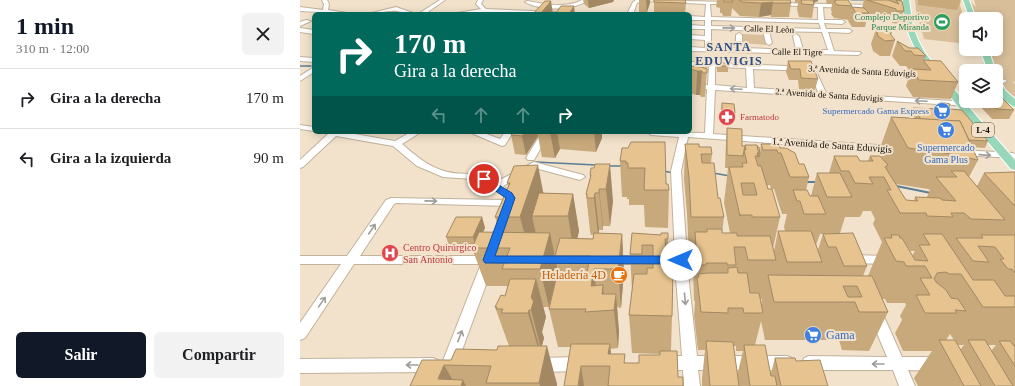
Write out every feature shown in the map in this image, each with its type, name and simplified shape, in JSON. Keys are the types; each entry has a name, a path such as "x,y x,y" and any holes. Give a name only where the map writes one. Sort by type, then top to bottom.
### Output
{"main road":[{"name":"L-4","path":"906,0 909,23 915,42 938,75 959,96"},
{"name":"L-4","path":"907,9 913,0"},
{"path":"961,0 967,12"},
{"path":"966,0 969,12"},
{"path":"971,0 975,12"},
{"name":"L-4","path":"907,9 926,48 959,94"},
{"path":"1003,93 1015,104"},
{"path":"1003,102 1015,114"},
{"name":"L-4","path":"970,108 1012,160"}],"street":[{"path":"324,0 327,4 325,11"},
{"path":"424,12 443,0"},
{"path":"482,0 478,4 485,10"},
{"path":"514,12 519,5 534,0"},
{"path":"527,2 563,7 578,4 586,0"},
{"path":"631,12 635,2 642,0 708,2 728,1 735,3"},
{"path":"708,2 708,49"},
{"path":"774,4 879,8"},
{"path":"820,5 821,21 832,53"},
{"path":"379,12 396,8 407,12"},
{"path":"300,10 334,12"},
{"path":"470,12 485,10 504,12"},
{"path":"692,18 842,22"},
{"path":"300,24 308,22"},
{"name":"Calle El Leòn","path":"692,27 849,31"},
{"path":"766,29 769,44"},
{"path":"300,30 312,32"},
{"path":"739,35 739,50"},
{"path":"796,36 800,52"},
{"path":"692,37 708,38"},
{"name":"Calle El Tigre","path":"692,49 858,53"},
{"path":"300,59 312,60"},
{"name":"3.ª Avenida de Santa Eduvigis","path":"692,64 938,75"},
{"path":"709,136 712,65"},
{"path":"749,66 751,90"},
{"path":"812,69 822,95"},
{"path":"300,79 312,70"},
{"name":"2.ª Avenida de Santa Eduvigis","path":"692,86 822,95 959,102"},
{"path":"300,127 312,129"},
{"path":"300,165 330,134"},
{"path":"343,134 396,144 420,164 443,174 474,176 484,179 509,195 511,198 505,216"},
{"path":"396,144 414,134"},
{"path":"478,134 502,143 508,134"},
{"path":"531,158 545,134"},
{"path":"684,134 676,171 681,260 692,386"},
{"name":"1.ª Avenida de Santa Eduvigis","path":"684,134 906,150"},
{"path":"952,153 1012,160"},
{"path":"496,186 534,165 580,177"},
{"path":"300,334 392,200 510,203"},
{"path":"300,260 495,257 456,366 441,386"},
{"path":"598,260 719,260"},
{"path":"837,260 896,260"},
{"path":"852,260 858,273"},
{"path":"870,301 907,386"},
{"path":"650,363 951,364"},
{"path":"524,365 595,364"},
{"path":"300,366 456,366"}],"shaded area":[{"name":"Complejo Deportivo Parque Miranda","path":"915,0 958,0 962,12 959,12 959,43 924,39 916,10"},
{"path":"969,0 976,7 974,0 1015,0 1015,82 1012,81 1015,84 1015,102 1003,89 1003,64 993,64 989,56 1003,56 1003,12 973,12"},
{"path":"742,34 765,35 766,45 743,43"}],"building":[{"path":"654,0 685,0 686,3 654,2"},
{"path":"724,0 732,0 733,2 724,2"},
{"path":"739,0 790,0 791,3 742,2"},
{"path":"801,0 813,0 814,5 802,4"},
{"path":"848,0 852,6 837,5 834,1"},
{"path":"867,0 888,0 899,4 896,0 902,1 904,11 896,11 896,9"},
{"path":"545,1 551,1 542,12 535,12"},
{"path":"561,6 574,6 570,12 557,12"},
{"path":"852,7 864,8 869,13 856,13"},
{"path":"876,29 891,31 891,35 895,40 885,41 878,36"},
{"path":"897,41 909,48 918,48 926,56 914,55 911,51 905,51"},
{"path":"923,60 941,61 958,82 919,80 912,69 931,70"},
{"path":"788,61 811,61 818,79 801,78 800,69 791,69"},
{"path":"717,63 728,63 728,66 717,66"},
{"path":"692,66 707,69 707,73 703,73 702,71 692,70"},
{"path":"1003,99 1014,110 996,108 1003,108"},
{"path":"941,102 950,104 949,109 962,110 988,141 969,140 960,121 921,119 913,108 939,109 938,107"},
{"path":"722,103 734,104 735,113 722,112"},
{"path":"891,117 960,121 978,160 945,153 908,148"},
{"path":"727,128 742,129 742,146 745,146 743,156 727,155"},
{"path":"512,134 524,134 522,136 511,135"},
{"path":"631,142 665,142 666,184 668,184 669,190 644,190 645,168 628,168 628,163 626,163 626,161 620,161 622,148 628,148"},
{"path":"685,144 699,144 699,147 711,147 712,154 701,154 702,163 714,163 718,198 720,198 724,217 691,217 689,177"},
{"path":"761,144 779,144 780,148 786,148 795,153 799,164 804,164 809,177 790,177 781,153 778,153 777,150 763,150"},
{"path":"745,145 757,145 759,153 757,153 758,156 755,156 758,166 761,166 768,189 772,189 780,217 752,217 752,215 740,216 729,167 743,167 742,163 747,163 744,150 746,150","holes":["741,183 754,183 757,195 743,195"]},
{"path":"757,147 759,147 760,154 759,157 758,157 759,153"},
{"path":"834,156 857,156 860,161 873,161 870,156 880,156 888,165 885,167 906,200 918,201 915,197 940,198 942,200 956,201 936,177 957,177 951,171 964,171 1005,220 971,219 964,213 951,213 953,217 927,216 926,213 900,213 887,190 891,190 884,177 869,177 873,184 855,183 849,171 841,171"},
{"path":"595,164 610,164 606,189 599,189 599,193 595,193 594,198 587,198 586,194 591,175 591,168 594,168"},
{"path":"538,165 520,217 495,217 510,183 507,183 514,166"},
{"path":"1015,172 1015,206 984,173"},
{"path":"817,173 840,173 852,197 827,197"},
{"path":"793,190 807,190 810,196 818,196 826,214 804,214 800,201 797,201"},
{"path":"539,193 573,194 568,216 532,216"},
{"path":"456,217 482,217 473,237 446,237"},
{"path":"707,229 722,229 722,233 737,233 737,236 770,236 776,260 748,260 745,247 734,247 736,265 727,265 727,263 706,263 706,265 699,265 697,262 695,232 707,232"},
{"path":"778,231 811,231 822,262 787,262"},
{"path":"479,232 550,233 540,269 502,269 510,248 472,248"},
{"path":"594,233 622,234 618,269 594,269 591,286 603,285 602,294 616,294 614,310 585,312 586,309 549,309 556,279 586,278 590,256 555,256 560,238 593,239"},
{"path":"632,233 661,235 661,233 668,233 668,239 665,239 666,251 668,251 669,257 666,257 666,268 673,268 672,316 629,315 634,274 647,274 647,268 653,268 653,245 642,245 642,254 630,254"},
{"path":"853,233 867,266 844,266 836,247 828,247 823,234"},
{"path":"923,234 942,234 973,280 994,280 1005,296 1015,296 1015,307 983,307 961,274 950,274 945,272 937,273 934,279 946,290 951,298 958,299 966,311 955,310 957,313 925,313 916,295 930,295 920,278 932,278 925,266 906,266 904,262 896,261 884,238 892,238 891,235 899,235 915,260 928,261 919,245 930,245"},
{"path":"981,235 1015,235 1015,273 1012,269 1008,269 1000,259 1004,259 995,247 978,246 989,262 973,261 956,238 983,238"},
{"path":"737,267 738,273 747,273 750,293 759,293 763,313 744,313 743,308 728,308 728,313 701,312 697,277 699,277 698,274 728,273 728,268"},
{"path":"768,275 872,276 888,312 859,312 855,302 774,302","holes":["843,286 857,286 862,297 848,297"]},
{"path":"510,279 536,279 531,298 534,300 531,310 529,310 528,313 501,313 503,309 496,309 497,307 495,307 501,295 505,296"},
{"path":"939,340 955,340 981,386 964,386"},
{"path":"968,340 985,340 1013,386 995,386"},
{"path":"706,341 733,342 739,386 710,386"},
{"path":"999,341 1010,341 1015,346 1015,366"},
{"path":"571,344 610,344 608,354 625,354 624,363 639,363 639,355 660,355 660,351 677,351 678,377 683,377 683,386 608,386 610,366 581,366 578,386 564,386"},
{"path":"744,345 765,345 771,376 775,376 777,386 750,386"},
{"path":"498,346 547,346 539,383 486,383 491,366 444,365 438,379 463,380 461,386 410,386 422,360 451,360 456,349 497,350"},
{"path":"775,358 795,358 796,361 820,360 828,386 781,386"}],"waterway":[{"path":"851,0 865,0"},
{"path":"300,66 311,66"},
{"path":"535,162 596,165"},
{"path":"608,166 622,166"},
{"path":"664,171 673,173"},
{"path":"713,173 730,176"},
{"path":"806,182 816,182"},
{"path":"896,186 931,193"}],"place":[{"name":"Complejo Deportivo Parque Miranda","path":"942,22"},
{"name":"Supermercado Gama Express","path":"942,111"},
{"name":"Farmatodo","path":"727,117"},
{"name":"Supermercado Gama Plus","path":"946,130"},
{"name":"Centro Quirúrgico San Antonio","path":"390,253"},
{"name":"Heladería 4D","path":"619,275"},
{"name":"Gama","path":"813,335"}],"district":[{"name":"SANTA EDUVIGIS","path":"729,54"}],"route":[{"path":"484,179 509,195 511,198 489,260 681,260"}]}
